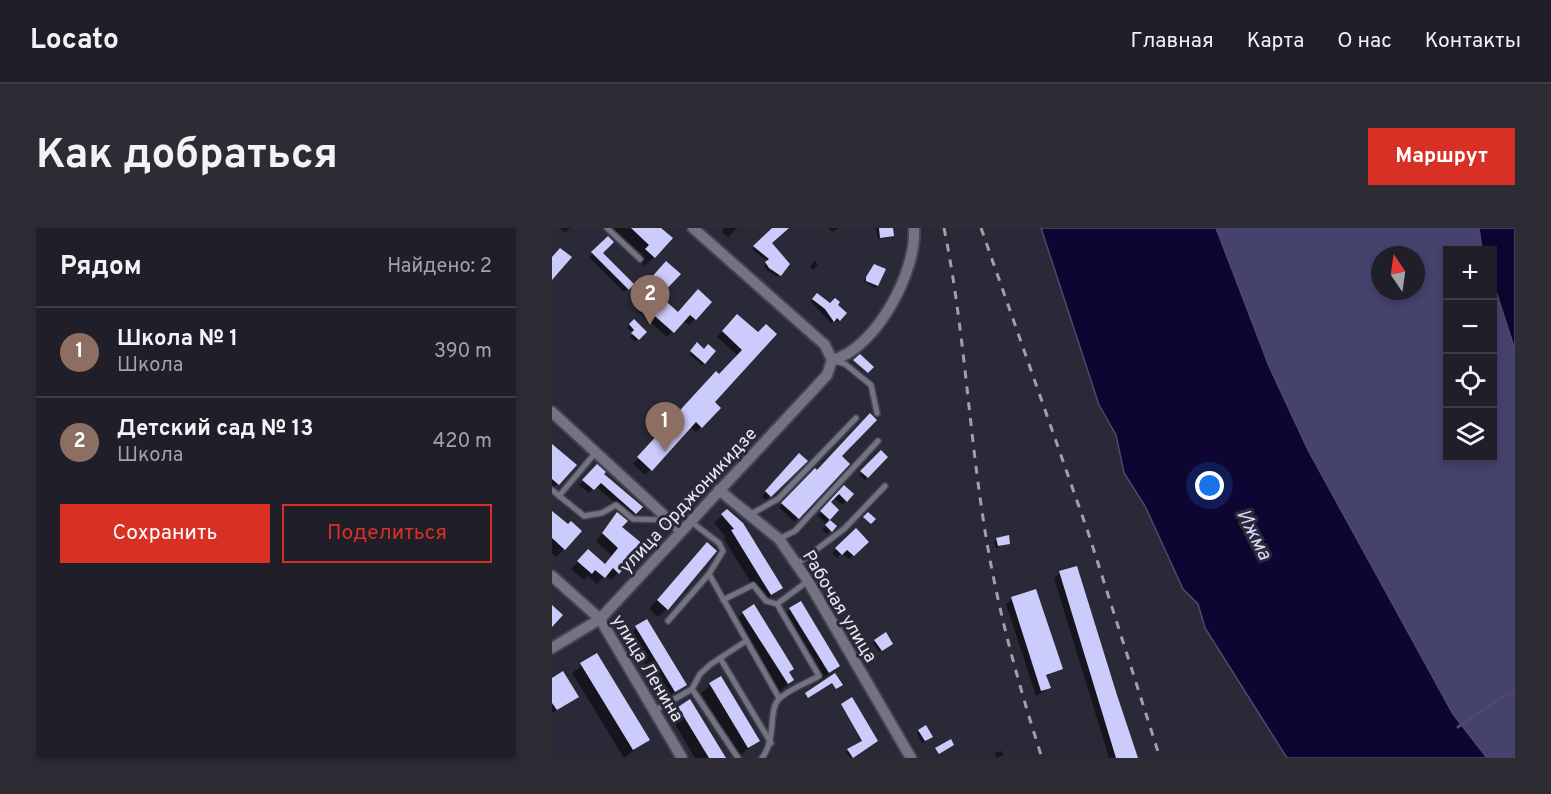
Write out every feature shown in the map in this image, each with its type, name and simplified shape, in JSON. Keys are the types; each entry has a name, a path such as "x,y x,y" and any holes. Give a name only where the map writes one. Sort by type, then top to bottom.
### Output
{"street":[{"path":"693,228 825,345 831,360 846,356 872,330 894,299 909,273 914,228"},
{"name":"улица Орджоникидзе","path":"555,642 600,619 827,375 831,360"},
{"path":"552,412 597,451 681,531"},
{"name":"Рабочая улица","path":"719,490 779,539 808,581 911,758"},
{"name":"улица Ленина","path":"552,576 600,619 682,758"}],"lane":[{"path":"607,228 640,259"},
{"path":"831,360 845,364 872,385 877,413"},
{"path":"749,515 778,499 856,418"},
{"path":"779,539 795,531 878,441"},
{"path":"559,496 597,451"},
{"path":"796,564 844,529 885,486"},
{"path":"552,490 584,516 602,513 616,505 633,519 669,520"},
{"path":"668,621 709,574 723,551 720,543 690,521"},
{"path":"709,574 779,699"},
{"path":"777,604 808,581"},
{"path":"723,600 753,585 766,601 777,604 819,676 779,699 774,708 771,743 762,758"},
{"path":"654,711 692,689 700,674 746,641"},
{"path":"720,658 771,743"},
{"path":"692,689 738,758"}],"shaded area":[{"path":"1216,228 1479,228 1481,246 1443,246 1443,462 1497,462 1497,294 1515,350 1515,758 1487,758 1453,714 1308,450 1269,366"}],"water":[{"name":"Ижма","path":"1041,228 1216,228 1269,366 1308,450 1453,714 1487,758 1287,758 1205,628 1198,604 1183,589 1145,506 1124,473 1116,435 1099,405"},
{"path":"1479,228 1515,228 1515,350 1497,294 1497,246 1481,246"}],"building":[{"path":"631,228 661,228 673,238 655,258 645,249 649,245"},
{"path":"772,228 789,228 772,243 790,264 781,276 769,268 765,262 769,259 753,246"},
{"path":"879,228 893,228 894,236 880,238"},
{"path":"608,236 614,242 603,253 634,284 629,290 591,252"},
{"path":"560,248 572,257 552,280 552,257"},
{"path":"666,261 681,274 660,296 678,312 698,289 712,302 696,320 690,315 674,333 639,302 655,284 650,279"},
{"path":"874,264 886,269 878,286 866,281"},
{"path":"817,293 830,303 835,298 840,302 838,305 847,313 840,321 837,318 834,322 825,309 812,299"},
{"path":"737,314 758,332 766,324 777,334 715,402 721,408 702,428 696,422 652,471 637,457 716,371 719,374 742,350 722,331"},
{"path":"634,319 647,332 639,340 631,333 634,330 629,324"},
{"path":"697,342 704,349 708,344 716,351 705,364 690,351"},
{"path":"860,354 874,367 868,373 853,360"},
{"path":"870,413 877,420 842,456 850,464 799,519 781,503 815,468 817,470"},
{"path":"552,444 577,465 559,485 552,479"},
{"path":"881,450 888,457 868,478 860,471"},
{"path":"799,453 808,461 771,497 765,491"},
{"path":"597,464 606,472 604,474 643,507 636,514 601,483 594,490 582,480"},
{"path":"844,485 854,494 847,502 839,494 831,502 839,510 830,520 820,511"},
{"path":"727,509 743,523 783,588 771,595 731,530 734,529 721,514"},
{"path":"552,511 568,524 571,521 582,531 565,550 552,538"},
{"path":"617,512 628,521 622,527 644,545 619,574 613,568 605,578 595,570 592,574 577,561 588,549 605,564 618,548 602,533"},
{"path":"868,512 876,519 871,524 863,517"},
{"path":"830,520 837,526 832,532 825,525"},
{"path":"856,528 869,542 854,556 847,550 842,555 835,548"},
{"path":"1009,535 1010,544 998,546 996,538"},
{"path":"707,542 717,551 668,610 657,600"},
{"path":"1077,566 1138,758 1116,758 1059,571"},
{"path":"1036,589 1063,669 1046,675 1051,688 1041,691 1011,597"},
{"path":"801,601 840,666 829,673 789,608"},
{"path":"754,604 794,669 789,672 794,680 788,684 742,612"},
{"path":"552,605 563,615 552,627"},
{"path":"647,619 687,685 675,692 635,626"},
{"path":"886,632 893,644 882,651 874,640"},
{"path":"597,653 650,740 633,750 580,663"},
{"path":"563,671 579,697 557,710 552,703 552,678"},
{"path":"835,673 843,685 836,689 832,683 808,698 805,693"},
{"path":"721,676 760,741 748,748 709,683"},
{"path":"852,697 878,741 853,758 847,749 862,741 841,704"},
{"path":"690,699 726,758 709,758 678,707"},
{"path":"926,725 933,737 925,741 918,730"},
{"path":"951,739 954,745 939,754 935,748"}],"waterway":[{"path":"1458,727 1505,695 1515,693"}],"railway":[{"path":"944,228 961,334 987,543 1007,636 1042,758"},
{"path":"981,228 1089,535 1160,758"}],"place":[{"name":"Детский сад № 13","path":"650,325"},
{"name":"Школа № 1","path":"665,452"}]}
